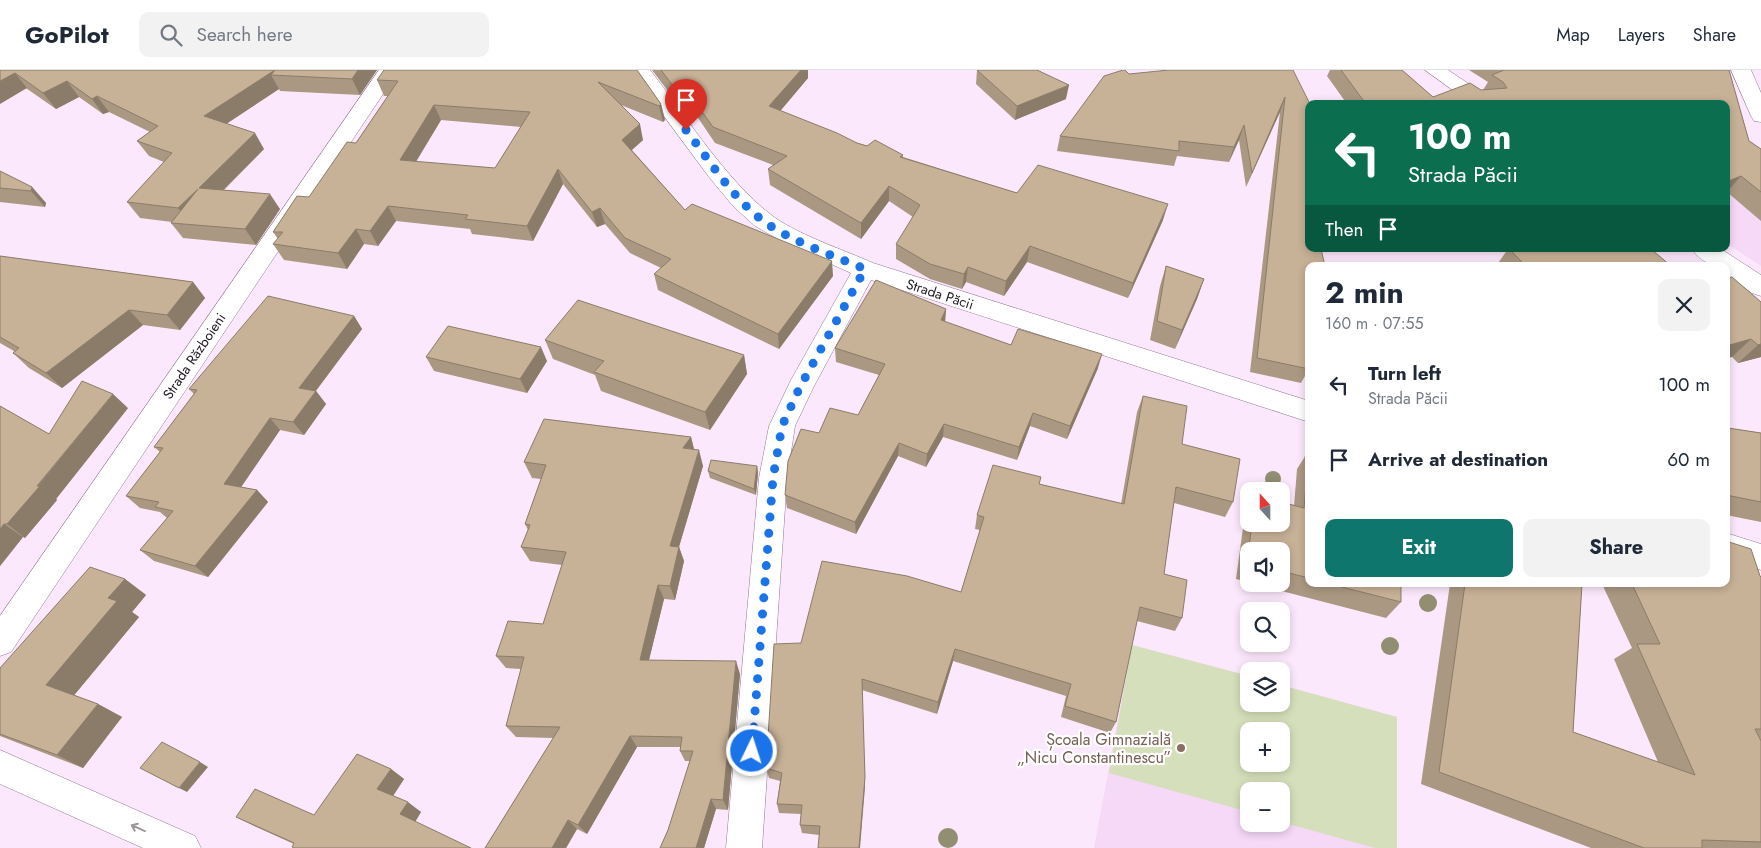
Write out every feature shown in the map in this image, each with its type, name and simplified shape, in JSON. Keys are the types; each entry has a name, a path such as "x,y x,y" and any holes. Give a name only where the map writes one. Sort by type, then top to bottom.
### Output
{"street":[{"name":"Strada Războieni","path":"0,642 388,70"},
{"name":"Strada Păcii","path":"640,70 741,201 763,221 797,239 865,269 1305,411"},
{"path":"1436,70 1480,100"},
{"path":"1741,70 1761,116"},
{"path":"1708,252 1724,262"},
{"path":"1730,266 1761,287"},
{"path":"744,848 773,478 782,426 800,387 865,269"},
{"path":"1730,547 1761,557"},
{"path":"0,767 183,848"}],"shaded area":[{"path":"1730,137 1754,142 1761,161 1761,266 1730,246"},
{"name":"Școala Gimnazială „Nicu Constantinescu”","path":"1132,645 1240,674 1240,712 1290,712 1290,687 1397,717 1397,848 1094,848"}],"green space":[{"name":"Școala Gimnazială „Nicu Constantinescu”","path":"1132,645 1240,674 1240,712 1290,712 1290,687 1397,717 1397,848 1375,848 1290,824 1290,782 1240,782 1240,809 1109,773"}],"building":[{"path":"0,70 275,70 204,116 255,133 199,188 270,194 245,229 171,223 198,189 178,208 127,202 172,153 137,141 158,126 97,96 92,99 67,81 43,93 15,73 0,81"},
{"path":"275,70 358,70 352,79 271,75"},
{"path":"384,70 637,70 661,104 659,106 598,82 640,124 622,140 685,210 692,204 832,261 778,334 654,274 671,259 625,238 600,208 592,212 558,169 527,226 465,219 468,215 388,206 370,231 356,229 338,253 273,244 283,232 273,232 297,196 309,197 347,142 356,143 398,81 377,80","holes":["434,105 530,112 495,168 400,160"]},
{"path":"661,70 801,70 769,106 857,143 867,146 875,140 903,155 900,157 1017,193 1038,165 1168,204 1133,283 1030,246 1006,281 968,267 964,274 930,264 896,244 920,205 889,186 861,223 768,169 787,156 713,127 683,85 677,91"},
{"path":"977,70 1037,70 1069,85 1017,106"},
{"path":"1123,70 1129,74 1169,70 1293,70 1308,100 1305,100 1305,252 1322,252 1324,262 1305,262 1305,368 1257,358 1285,97 1252,173 1244,125 1234,147 1179,141 1179,151 1060,136 1104,76"},
{"path":"1341,70 1402,70 1433,97 1470,83 1481,90 1507,88 1503,82 1492,75 1504,70 1729,70 1749,141 1761,149 1761,192 1741,176 1730,180 1730,100 1363,100"},
{"path":"0,171 32,187 31,191 0,188"},
{"path":"1512,252 1655,252 1666,262 1522,262"},
{"path":"0,256 193,282 167,315 129,310 46,373 13,353 19,348 0,337"},
{"path":"1166,266 1204,279 1182,330 1157,321"},
{"path":"1730,277 1732,277 1761,302 1761,344 1758,345 1751,339 1730,345"},
{"path":"876,280 946,309 941,320 1011,345 1018,329 1102,354 1070,426 1033,413 1019,447 944,424 927,454 899,443 855,522 785,495 788,461 801,429 819,433 830,408 858,415 885,364 835,348"},
{"path":"268,296 354,316 299,388 316,391 293,422 270,418 224,484 257,490 195,566 140,550 173,511 155,507 159,502 126,496 163,448 154,447 197,390 189,389"},
{"path":"578,300 744,355 705,412 594,372 604,361 545,340"},
{"path":"448,326 541,347 520,379 426,357"},
{"path":"82,381 113,394 37,486 40,486 7,524 4,524 0,529 0,406 49,434"},
{"path":"1143,396 1187,406 1182,444 1240,459 1233,502 1176,487 1164,574 1187,580 1182,618 1140,607 1116,722 1065,706 1071,684 955,649 938,702 862,679 865,777 859,848 818,848 820,826 800,825 802,805 777,804 782,773 766,768 774,644 801,643 822,561 907,576 961,592 984,517 977,515 993,465 1041,477 1039,484 1124,504"},
{"path":"544,419 691,437 683,448 699,450 670,546 679,547 670,586 658,585 640,660 736,661 723,800 711,799 696,848 660,848 668,830 693,751 680,751 682,737 630,736 578,825 568,820 552,848 485,848 560,727 506,726 524,657 496,656 508,621 543,624 566,552 521,547 530,525 525,524 546,465 524,462"},
{"path":"1730,428 1761,433 1761,502 1730,496"},
{"path":"711,460 757,466 754,489 708,471"},
{"path":"1305,496 1305,577 1290,573 1290,542 1250,542 1251,532 1290,532 1290,504 1304,508"},
{"path":"1730,542 1751,549 1761,577 1761,729 1755,729 1761,741 1761,842 1702,840 1702,848 1644,848 1439,772 1465,587 1582,587 1573,732 1695,775 1637,644 1660,644 1633,587 1730,587"},
{"path":"90,567 125,579 108,598 117,601 46,685 98,704 57,755 0,734 0,668"},
{"path":"1342,587 1401,587 1401,602"},
{"path":"162,742 200,762 179,788 140,768"},
{"path":"357,754 391,769 377,789 408,802 400,814 471,848 294,848 292,847 294,843 236,817 255,789 314,815"}],"place":[{"name":"Școala Gimnazială „Nicu Constantinescu”","path":"1181,748"}],"route":[{"path":"686,130 741,201 763,221 797,239 865,269 800,387 782,426 773,478 752,751"}]}
